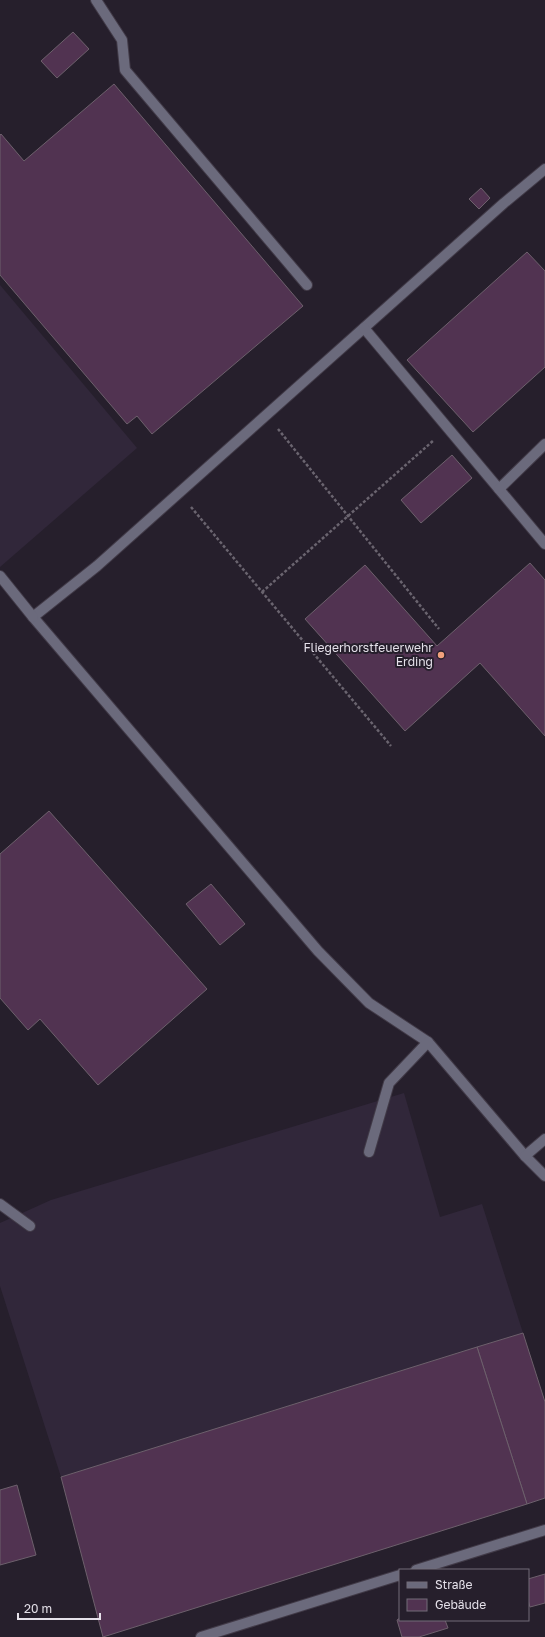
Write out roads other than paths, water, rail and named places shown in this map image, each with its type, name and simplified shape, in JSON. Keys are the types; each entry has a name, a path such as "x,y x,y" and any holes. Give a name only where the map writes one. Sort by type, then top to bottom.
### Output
{"street":[{"path":"96,0 122,40 125,70 307,285"},
{"path":"33,617 97,566 504,203 543,175"},
{"path":"364,328 545,544"},
{"path":"499,489 545,444"},
{"path":"0,576 33,617 318,952 369,1003 428,1042 525,1156 545,1176"},
{"path":"369,1152 389,1083 428,1042"},
{"path":"525,1156 545,1139"},
{"path":"0,1204 30,1226"},
{"path":"419,1569 545,1530"},
{"path":"202,1637 399,1575"}],"place":[{"name":"Fliegerhorstfeuerwehr Erding","path":"441,655"}]}
